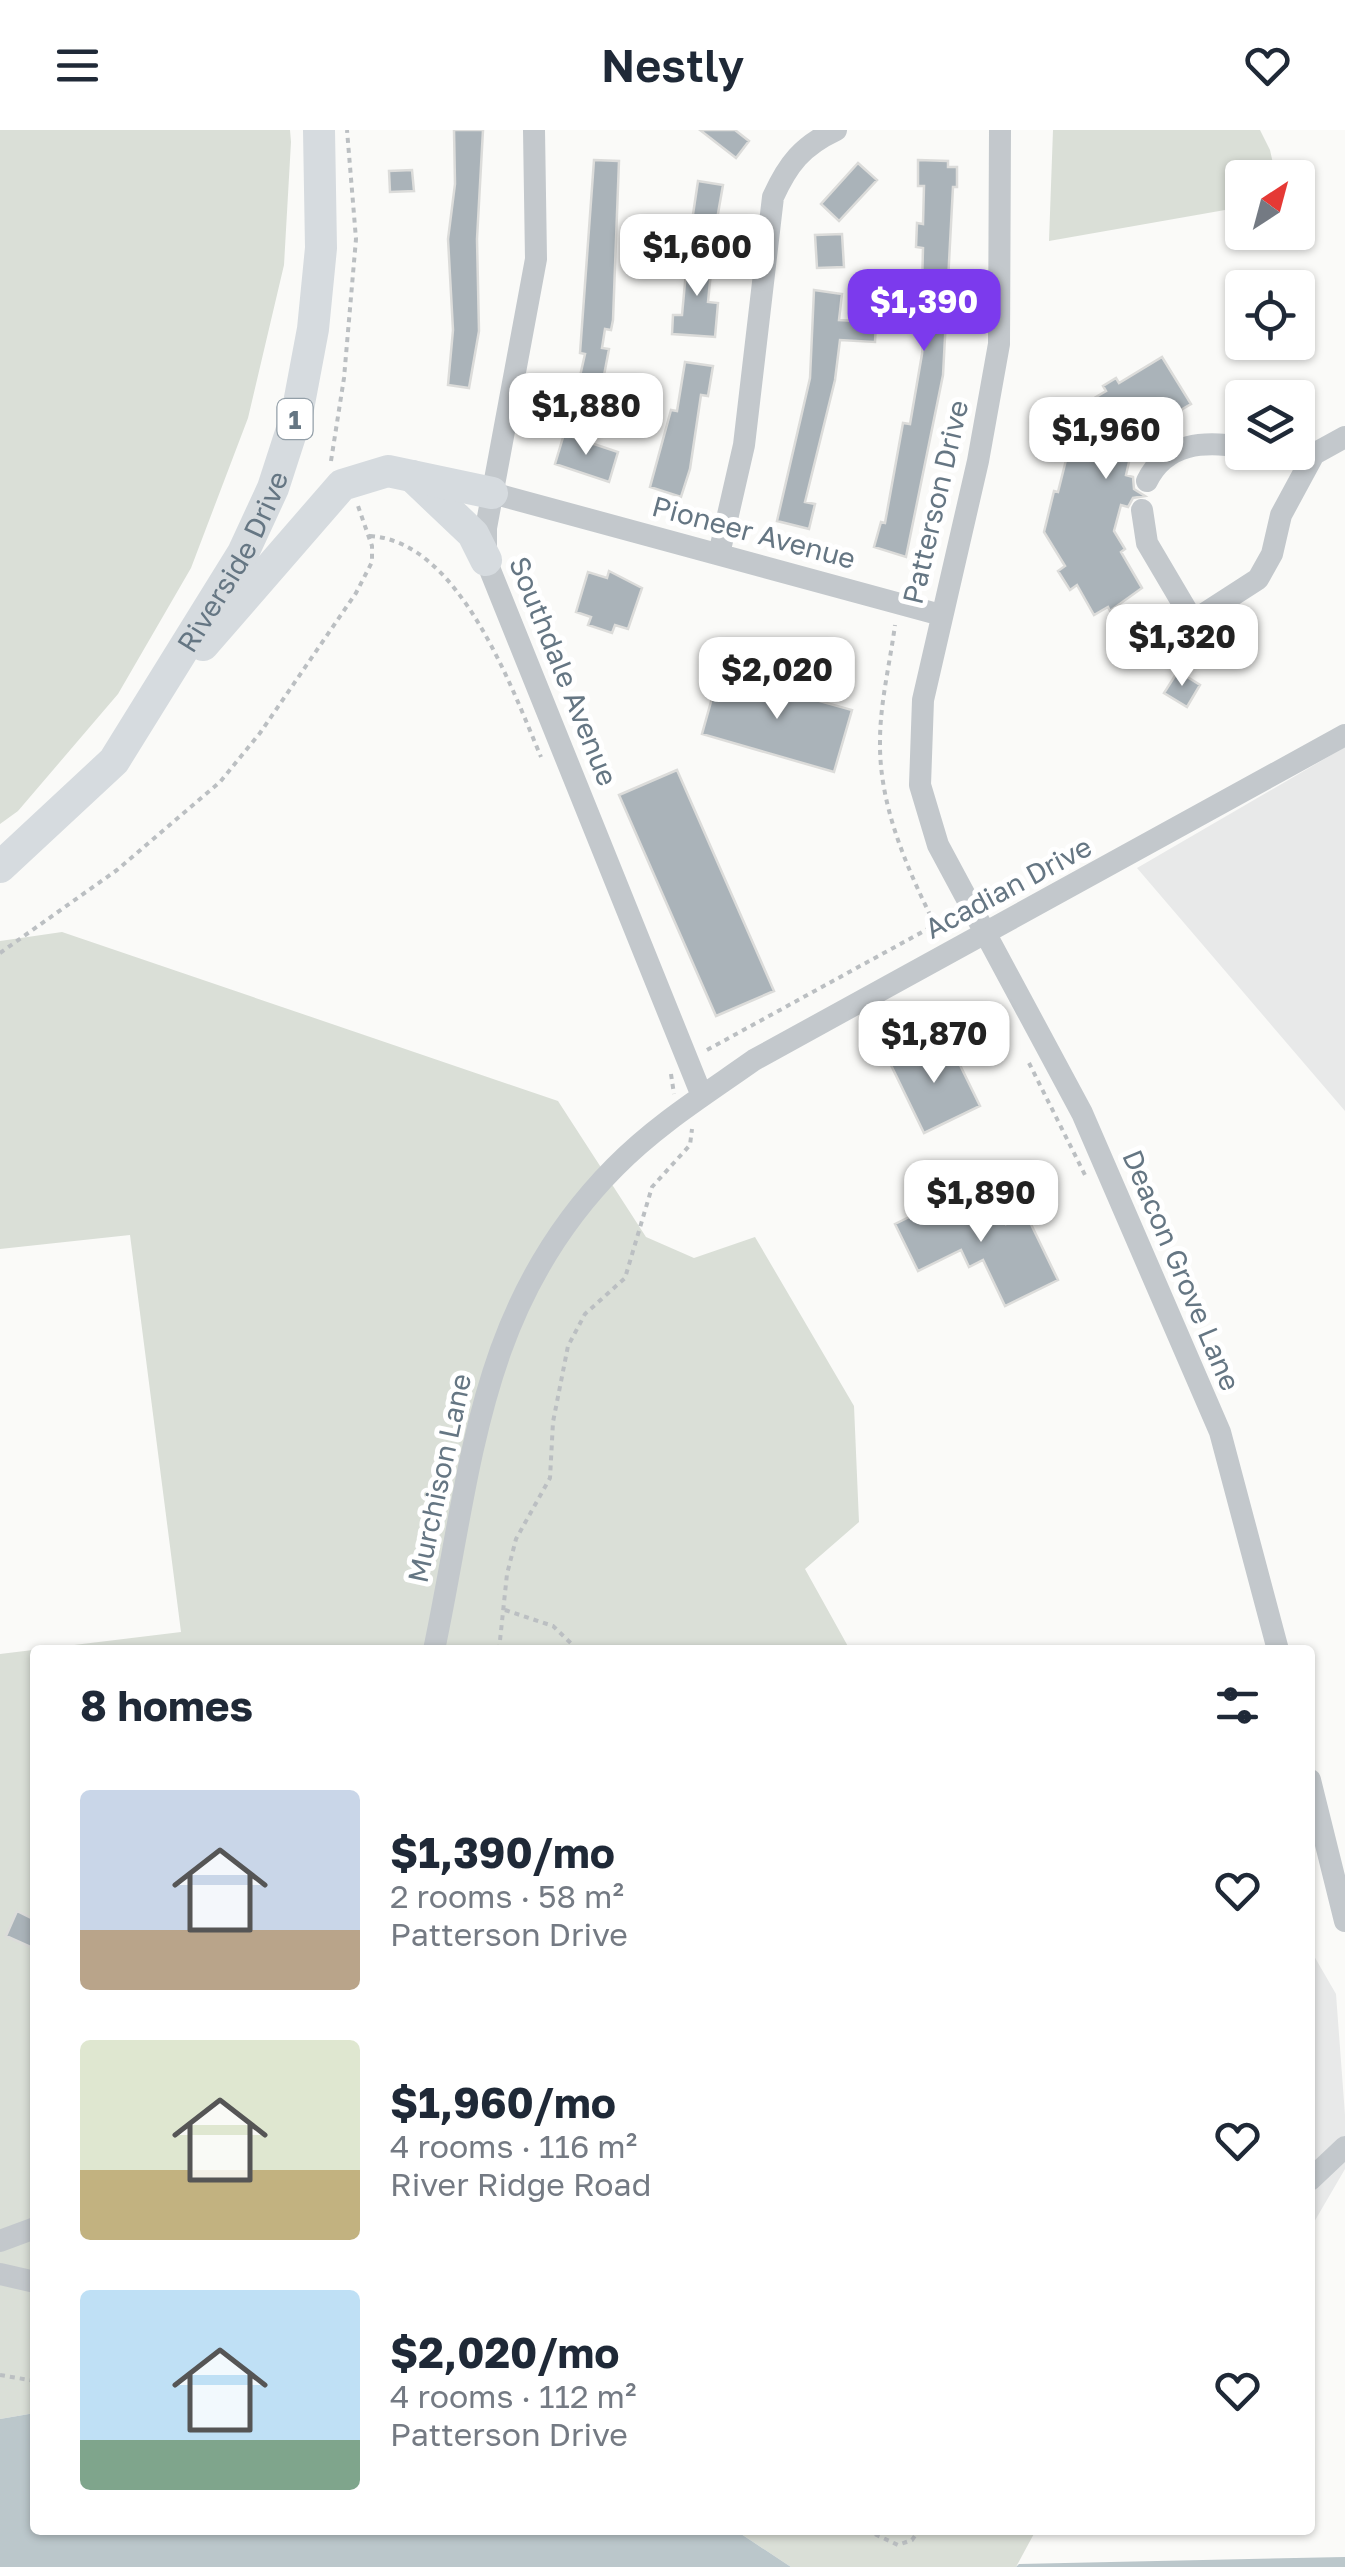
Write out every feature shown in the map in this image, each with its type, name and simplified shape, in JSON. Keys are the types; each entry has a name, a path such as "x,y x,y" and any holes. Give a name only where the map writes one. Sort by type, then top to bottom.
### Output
{"highway":[{"name":"Riverside Drive","path":"0,867 114,761 243,554 272,488 297,414 321,248 319,130"},
{"path":"168,679 220,629 342,485 388,471 492,494"},
{"path":"408,474 473,534 486,560"}],"street":[{"name":"Southdale Avenue","path":"534,130 536,258 520,361 492,494 486,560 702,1096"},
{"path":"718,554 744,445 774,197 788,164 809,142 836,130"},
{"name":"Patterson Drive","path":"984,932 938,845 920,785 919,730 999,344 1000,130"},
{"path":"1315,453 1345,438"},
{"path":"1147,481 1162,460 1185,448 1201,442 1225,445"},
{"path":"1142,510 1147,543 1193,620 1258,579 1272,554 1281,515 1305,470"},
{"name":"Pioneer Avenue","path":"492,494 941,614"},
{"name":"Acadian Drive","path":"702,1096 754,1060 1345,734"},
{"name":"Deacon Grove Lane","path":"984,932 1021,993 1082,1113 1220,1432 1277,1645"},
{"name":"Murchison Lane","path":"435,1645 480,1406 502,1339 526,1289 579,1207 616,1166 702,1096"},
{"path":"1315,1800 1345,1921"},
{"path":"1315,2175 1345,2147"},
{"path":"0,2240 30,2230"},
{"path":"0,2274 30,2281"}],"path":[{"path":"332,470 356,240 347,130"},
{"path":"0,953 117,870 220,782 260,733 356,593 372,562 370,536 354,500"},
{"path":"370,536 392,537 414,548 478,616 544,763"},
{"path":"693,1059 935,925 910,873 885,792 880,740 895,622"},
{"path":"1022,1046 1090,1186"},
{"path":"499,1645 506,1574 516,1539 550,1478 553,1422 568,1346 585,1314 625,1278 652,1187 690,1145 691,1125 670,1081 676,1069"},
{"path":"504,1610 553,1626 573,1645"},
{"path":"0,2375 30,2380"},
{"path":"877,2535 898,2545 916,2535"}],"shaded area":[{"path":"0,130 290,130 291,142 284,265 248,418 191,568 118,694 18,811 0,824"},
{"path":"1053,130 1260,130 1270,150 1272,160 1225,160 1225,210 1049,241"},
{"path":"1345,747 1345,1111 1137,868"},
{"path":"62,932 558,1101 646,1237 694,1258 755,1237 854,1406 859,1522 805,1569 847,1645 74,1645 181,1632 130,1235 0,1249 0,941"},
{"path":"30,1650 30,2414 0,2419 0,1654"},
{"path":"1315,1958 1336,1994 1345,2169 1315,2220"},
{"path":"30,2414 30,2535 743,2535 791,2567 0,2567 0,2419"},
{"path":"743,2535 1033,2535 1016,2567 791,2567"},
{"path":"1345,2557 1345,2567 1016,2567 1019,2564"}],"building":[{"path":"454,130 483,130 477,239 479,331 469,388 448,385 453,330 448,239 455,184"},
{"path":"700,130 735,130 749,141 736,158"},
{"path":"594,160 619,161 613,320 611,330 605,329 602,348 609,349 597,412 573,407 585,354 580,353"},
{"path":"918,160 948,161 948,167 957,167 957,187 953,187 943,375 906,557 874,547 881,522 885,523 903,423 910,424 922,354 927,306 914,305 915,287 922,287 923,248 916,247 917,223 923,224 924,186 918,186"},
{"path":"858,163 877,180 839,221 821,204"},
{"path":"412,170 414,191 390,192 389,171"},
{"path":"698,181 723,185 716,225 692,221"},
{"path":"842,234 844,267 817,268 815,235"},
{"path":"688,250 713,252 708,302 718,303 715,337 672,334 673,315 682,315"},
{"path":"814,290 842,294 839,320 876,322 875,342 840,340 835,380 805,502 815,504 809,529 777,521 810,378"},
{"path":"1162,357 1191,404 1150,428 1155,436 1132,449 1126,475 1133,477 1134,489 1145,496 1133,498 1128,507 1121,505 1114,531 1142,588 1110,611 1108,607 1094,615 1077,585 1070,590 1058,571 1065,566 1044,532 1066,460 1062,459 1079,407 1106,391 1103,386 1116,378 1119,383"},
{"path":"685,362 713,366 708,396 701,395 690,469 681,497 650,487 671,410 677,411"},
{"path":"564,434 618,452 609,482 555,464"},
{"path":"609,571 642,588 628,629 615,625 612,633 588,625 591,617 576,612 588,572 607,578"},
{"path":"1178,671 1200,685 1187,707 1164,693"},
{"path":"719,673 852,710 834,772 702,734"},
{"path":"677,770 774,991 716,1016 619,795"},
{"path":"939,1039 952,1064 958,1061 980,1106 924,1133 890,1063"},
{"path":"993,1195 1006,1224 1026,1214 1058,1280 1005,1306 983,1260 969,1267 961,1250 918,1271 895,1224 946,1199 953,1214"},
{"path":"17,1911 30,1918 30,1947 6,1936"}]}
